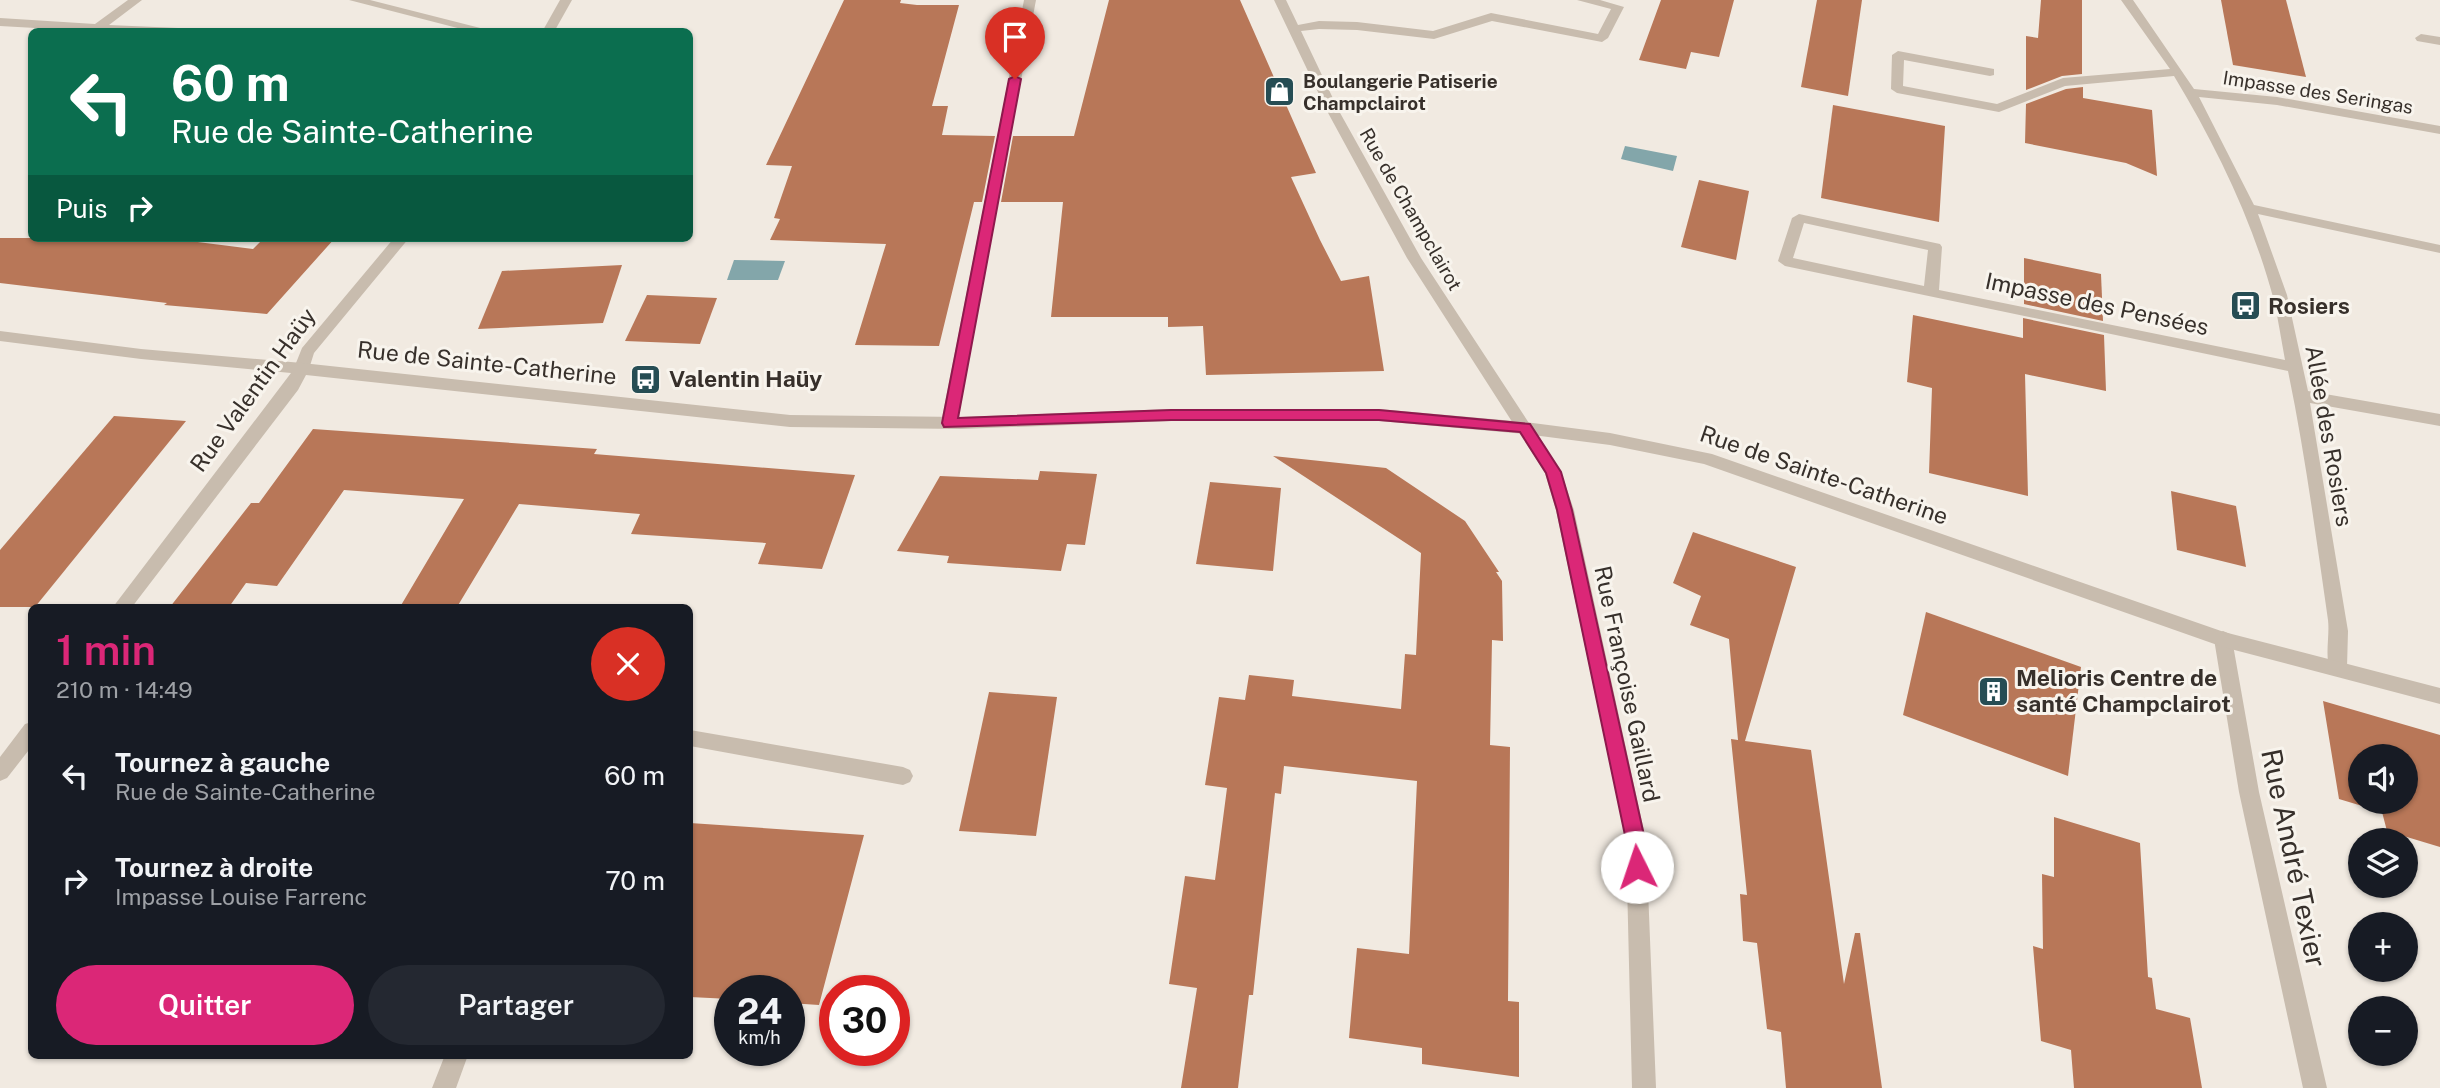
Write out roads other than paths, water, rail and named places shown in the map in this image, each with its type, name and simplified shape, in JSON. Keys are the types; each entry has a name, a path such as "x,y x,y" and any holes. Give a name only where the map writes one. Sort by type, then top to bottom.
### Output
{"street":[{"path":"99,26 136,0"},
{"path":"355,0 473,28"},
{"path":"550,28 566,0"},
{"path":"949,423 1030,0"},
{"name":"Rue de Champclairot","path":"1280,0 1333,111 1414,258 1497,389 1525,428"},
{"path":"1294,29 1320,25 1357,26 1434,35 1491,17 1602,38 1618,7 1583,0"},
{"name":"Allée des Rosiers","path":"2127,0 2179,72 2190,93 2248,208 2277,287 2302,396 2339,632 2338,667"},
{"path":"0,22 125,28"},
{"path":"2421,38 2440,41"},
{"path":"1990,72 1898,55 1896,89 1999,108 2063,82 2179,72"},
{"name":"Impasse des Seringas","path":"2190,93 2277,101 2440,130"},
{"path":"2248,208 2440,249"},
{"name":"Impasse des Pensées","path":"1931,293 1935,247 1799,218 1786,261 1931,293 2295,368"},
{"name":"Rue Valentin Haüy","path":"124,604 292,386 307,352 399,242"},
{"name":"Rue de Sainte-Catherine","path":"0,336 141,354 302,368 790,421 949,423 1171,415 1379,415 1525,428 1610,439 1706,458 2223,639 2338,667 2440,696"},
{"path":"2302,396 2440,420"},
{"name":"Rue Françoise Gaillard","path":"1525,428 1553,472 1565,510 1636,840 1644,1088"},
{"name":"Rue André Texier","path":"2223,639 2249,792 2315,1088"},
{"path":"0,772 28,735"},
{"path":"693,739 903,776"},
{"path":"444,1088 455,1059"}],"water":[{"path":"1625,146 1677,156 1673,171 1621,159"},
{"path":"734,260 785,261 778,280 727,280"}],"place":[{"name":"Boulangerie Patiserie Champclairot","path":"1280,92"},
{"name":"Rosiers","path":"2245,306"},
{"name":"Valentin Haüy","path":"646,379"},
{"name":"Melioris Centre de santé Champclairot","path":"1993,691"}]}
